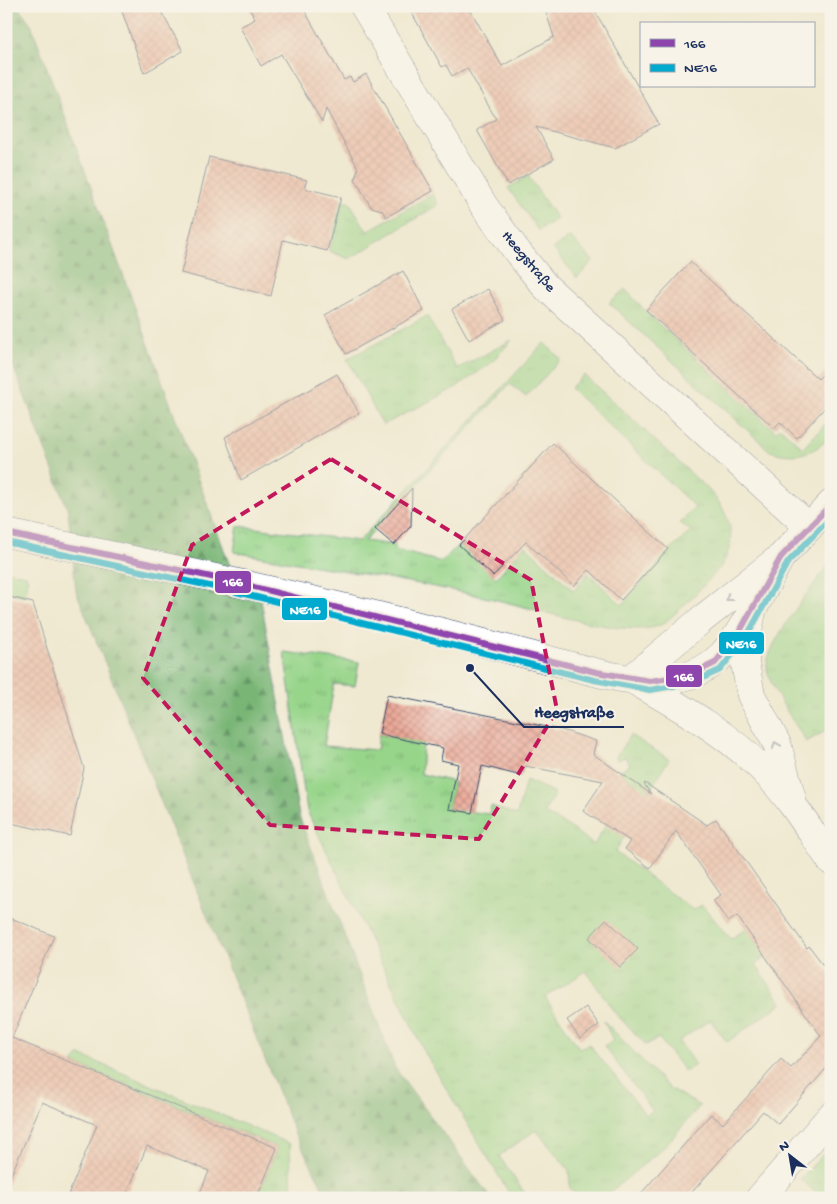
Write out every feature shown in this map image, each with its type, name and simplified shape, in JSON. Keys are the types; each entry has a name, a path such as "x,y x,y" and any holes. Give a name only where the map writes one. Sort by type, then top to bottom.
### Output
{"street":[{"name":"Heegstraße","path":"367,8 484,206 540,280 570,310 809,527"},
{"path":"631,679 701,620 781,557 831,504"},
{"path":"6,533 230,581 631,679 650,681 669,680 707,668 726,651 752,611 781,557"},
{"path":"752,611 745,646 748,684 754,701 777,744 795,808"},
{"path":"631,679 678,705 738,746 770,777 795,808 831,861"},
{"path":"760,1198 831,1116"}],"highlighted area":[{"path":"331,459 531,580 557,710 479,839 270,825 143,678 192,545"}],"green space":[{"path":"6,6 18,6 31,24 234,577 260,594 299,816 395,1068 491,1198 328,1198 295,1134 76,591 68,510 6,347"},
{"path":"528,176 557,219 538,230 508,188"},
{"path":"433,194 438,205 349,259 329,251 342,200 350,203 367,231"},
{"path":"570,237 593,261 577,278 553,248"},
{"path":"625,289 648,314 776,432 780,427 803,448 831,418 831,436 817,447 803,454 787,455 770,451 609,303"},
{"path":"427,316 457,369 512,340 490,364 455,388 383,425 347,359"},
{"path":"544,343 561,359 526,397 510,384 364,541 395,545 395,550 442,562 459,544 496,578 525,545 574,591 588,573 622,605 666,554 691,531 680,523 695,507 570,388 584,375 710,491 723,509 730,527 730,546 721,566 691,599 664,623 659,626 643,629 598,625 453,591 234,552 238,526 359,541"},
{"path":"831,561 831,728 806,742 773,685 767,668 768,658 782,630"},
{"path":"6,571 26,575 28,582 25,596 6,592"},
{"path":"284,652 359,662 355,686 334,684 324,746 377,750 379,734 423,743 421,774 454,782 449,809 489,814 491,806 517,815 526,780 555,793 544,813 571,828 594,845 612,814 630,828 615,852 693,910 702,905 731,939 763,917 769,928 753,939 766,957 755,964 782,1003 727,1042 710,1020 679,1041 695,1065 685,1072 659,1038 646,1045 615,1013 586,971 545,997 579,1048 589,1044 646,1115 653,1111 604,1046 613,1040 603,1020 669,1088 700,1106 663,1148 603,1198 579,1198 570,1188 569,1170 536,1130 499,1156 528,1198 512,1198 426,1055 307,811"},
{"path":"630,735 669,759 648,793 622,774 620,770 630,765 626,757 617,760 616,757"},
{"path":"80,1055 290,1144 292,1198 257,1198 277,1147 73,1063"},
{"path":"831,1146 831,1198 822,1198 800,1179"}],"building":[{"path":"120,6 158,6 183,51 144,73"},
{"path":"248,6 302,6 344,80 350,77 353,82 366,74 433,191 386,217 382,210 371,207 355,179 358,168 326,109 322,122 281,54 261,66 240,27 255,19"},
{"path":"408,6 468,6 502,66 554,37 544,6 592,6 659,124 615,148 536,127 554,159 508,185 477,130 496,119 467,68 452,76 446,65 442,67"},
{"path":"209,157 307,180 304,188 341,197 327,251 283,240 271,296 181,273"},
{"path":"690,262 818,379 831,366 831,401 797,438 780,422 774,428 646,310"},
{"path":"403,271 424,311 346,354 325,315"},
{"path":"488,289 505,320 469,340 452,309"},
{"path":"337,374 359,413 241,480 225,437"},
{"path":"553,443 668,549 621,600 589,570 574,586 526,542 493,576 459,545"},
{"path":"412,488 411,526 394,545 375,529"},
{"path":"6,596 33,603 84,768 70,836 6,822"},
{"path":"387,695 562,730 596,741 593,754 651,794 645,783 707,825 716,819 807,948 809,946 831,975 831,1063 778,1124 763,1111 687,1198 637,1198 711,1114 723,1124 781,1059 791,1068 821,1036 737,916 728,922 713,900 721,895 676,831 650,868 625,849 630,841 583,811 603,781 525,766 522,776 482,766 472,813 449,809 458,764 441,760 443,748 379,734"},
{"path":"6,916 54,936 12,1038 277,1148 257,1198 198,1198 209,1171 147,1146 125,1198 67,1198 97,1125 42,1102 6,1187"},
{"path":"606,919 638,949 620,967 589,938"},
{"path":"586,1007 599,1025 580,1039 567,1020"}],"transit line":[{"name":"166","path":"6,533 230,581 596,672 650,681 690,675 715,663 740,631 781,557 831,504"},
{"name":"NE16","path":"6,542 228,590 594,680 650,690 692,683 720,670 747,636 788,562 831,517"}],"place":[{"name":"Heegstraße","path":"470,668"}]}
